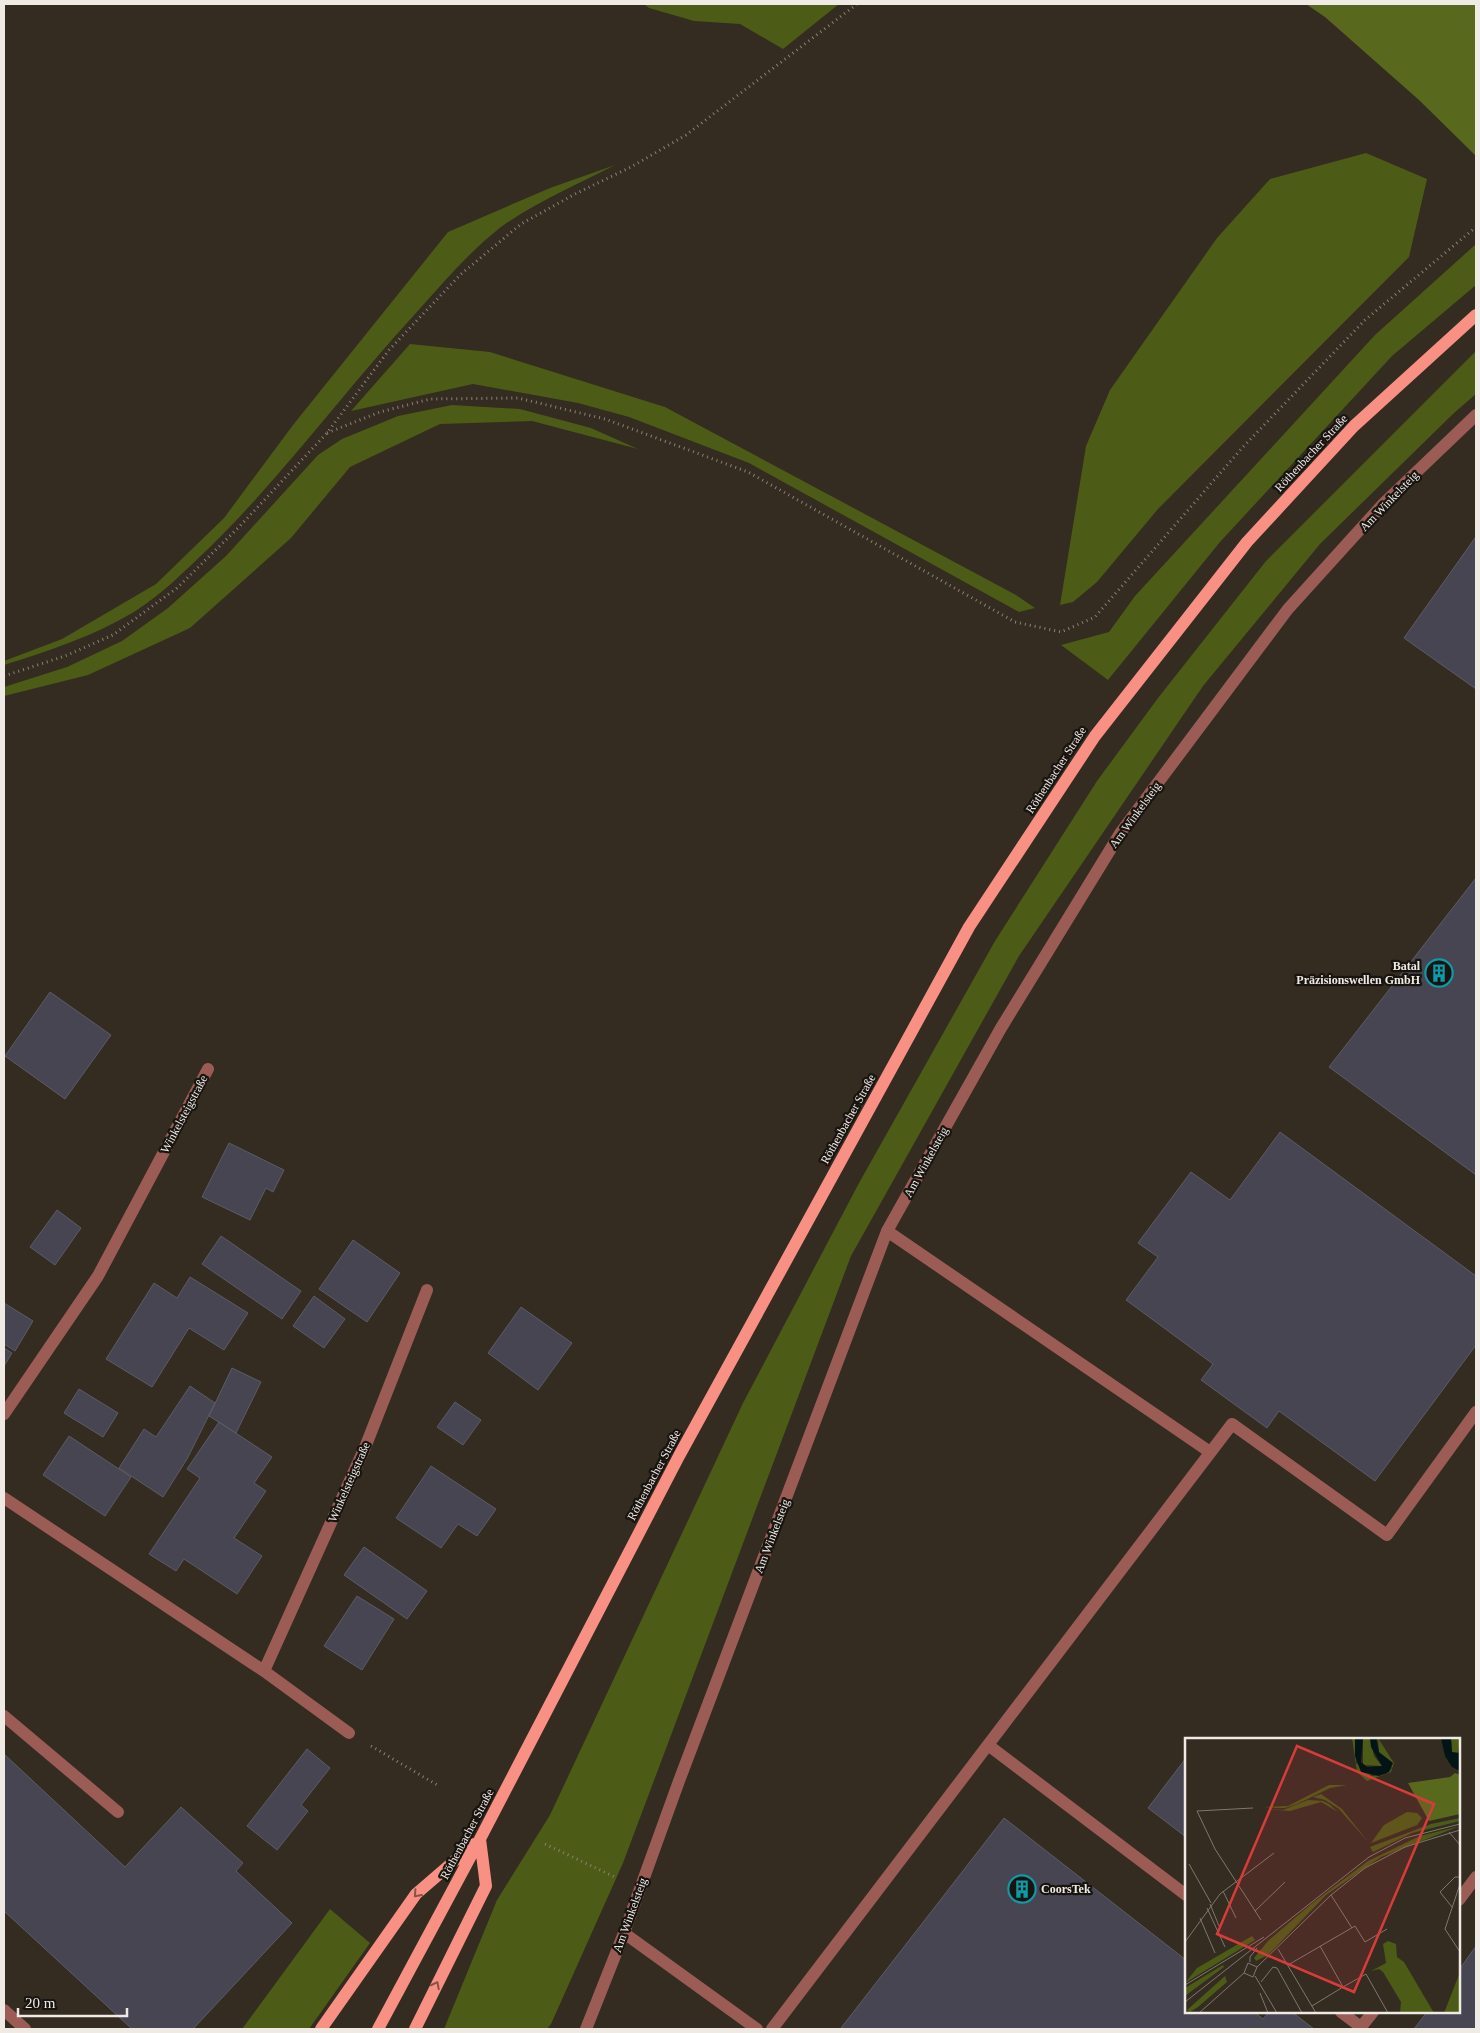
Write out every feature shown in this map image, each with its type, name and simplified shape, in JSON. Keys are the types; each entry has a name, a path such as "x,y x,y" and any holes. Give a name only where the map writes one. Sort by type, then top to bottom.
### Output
{"main road":[{"name":"Röthenbacher Straße","path":"378,2029 480,1839 697,1422 969,927 1095,736 1247,542 1354,426 1476,315"},
{"path":"321,2029 416,1894 480,1839"},
{"path":"416,2029 486,1886 480,1839"}],"street":[{"name":"Am Winkelsteig","path":"586,2029 624,1933 887,1231 1001,1028 1121,832 1288,609 1384,503 1476,415"},
{"name":"Winkelsteigstraße","path":"4,1414 98,1276 208,1069"},
{"path":"887,1231 1210,1452"},
{"name":"Winkelsteigstraße","path":"264,1671 366,1445 427,1290"},
{"path":"772,2029 1232,1424 1387,1535 1476,1412"},
{"path":"4,1498 264,1671 349,1733"},
{"path":"4,1716 118,1812"},
{"path":"988,1745 1185,1894"},
{"path":"1460,1899 1476,1877"},
{"path":"624,1933 757,2029"},
{"path":"1342,2013 1360,2028 1372,2013"},
{"path":"6,2015 25,2029"}],"path":[{"path":"4,676 65,656 113,634 177,588 239,528 327,433 389,350 460,275 521,224 575,194 631,167 686,135 857,4"},
{"path":"327,433 380,412 430,399 518,398 605,419 748,472 1015,622 1061,632 1095,617 1242,448 1365,320 1476,227"},
{"path":"349,1733 440,1786"},
{"path":"545,1844 615,1877 638,1892"}],"green space":[{"path":"644,4 839,4 783,49 740,24 694,21 649,8"},
{"path":"1306,4 1476,4 1476,156 1419,100 1325,17"},
{"path":"1366,153 1427,179 1409,257 1158,509 1097,582 1073,602 1060,605 1086,446 1110,390 1217,238 1270,179"},
{"path":"615,165 528,210 501,227 467,257 390,342 288,463 236,521 163,590 119,621 87,636 4,665 4,661 62,639 156,584 224,518 293,425 448,232 550,188"},
{"path":"1476,244 1476,285 1392,356 1220,542 1108,680 1061,645 1109,632 1135,596 1375,335"},
{"path":"410,344 490,352 665,407 1016,595 1035,608 1019,612 749,463 629,417 578,403 473,384 351,411"},
{"path":"1476,351 1476,394 1454,413 1320,544 1203,686 1019,956 851,1256 623,1863 551,2024 547,2029 444,2029 497,1900 550,1815 743,1403 859,1183 995,941 1097,781 1158,698 1266,561"},
{"path":"452,405 520,409 591,428 638,449 532,421 440,424 350,467 291,538 190,628 88,675 4,696 4,687 67,667 122,641 168,608 226,556 318,455 342,439 398,416"},
{"path":"330,1909 370,1943 309,2029 242,2029"}],"building":[{"path":"1476,538 1476,689 1404,638"},
{"name":"Batal Präzisionswellen GmbH","path":"1476,878 1476,1175 1329,1067"},
{"path":"50,992 111,1035 65,1099 5,1056"},
{"path":"1280,1132 1476,1276 1476,1345 1375,1481 1279,1411 1267,1428 1201,1380 1213,1364 1126,1300 1158,1257 1138,1243 1191,1172 1230,1200"},
{"path":"229,1143 284,1170 273,1192 266,1188 250,1220 202,1197"},
{"path":"57,1210 81,1228 55,1265 30,1247"},
{"path":"221,1236 301,1291 282,1319 202,1264"},
{"path":"353,1240 400,1273 367,1322 319,1289"},
{"path":"190,1277 248,1313 224,1350 189,1328 152,1387 106,1359 154,1283 177,1298"},
{"path":"314,1296 345,1319 324,1348 293,1326"},
{"path":"4,1303 33,1321 15,1351 4,1344"},
{"path":"521,1307 572,1343 538,1390 488,1353"},
{"path":"4,1348 12,1353 4,1366"},
{"path":"232,1368 261,1382 236,1433 209,1416"},
{"path":"190,1386 215,1403 187,1459 163,1497 119,1468 144,1429 156,1437"},
{"path":"79,1389 118,1413 103,1437 64,1413"},
{"path":"455,1402 481,1420 463,1445 437,1427"},
{"path":"219,1422 272,1457 254,1483 266,1491 234,1538 262,1556 237,1594 184,1559 176,1571 149,1554 200,1478 187,1469"},
{"path":"69,1436 131,1477 105,1516 43,1475"},
{"path":"431,1466 496,1509 477,1536 458,1524 441,1548 396,1518"},
{"path":"364,1547 427,1591 407,1619 344,1575"},
{"path":"357,1596 394,1619 362,1670 324,1646"},
{"path":"307,1749 330,1768 301,1805 308,1811 277,1850 247,1826"},
{"path":"4,1754 125,1867 181,1807 243,1863 236,1871 292,1923 193,2029 132,2029 4,1911"},
{"path":"1185,1759 1185,1836 1148,1808"},
{"name":"CoorsTek","path":"1004,1818 1185,1959 1185,2013 1255,2013 1263,2019 1268,2013 1293,2013 1314,2029 843,2029 841,2028"},
{"path":"1476,1946 1476,2029 1414,2029 1426,2013 1460,2013 1460,1969"}],"place":[{"name":"Batal Präzisionswellen GmbH","path":"1439,973"},
{"name":"CoorsTek","path":"1022,1889"}]}
